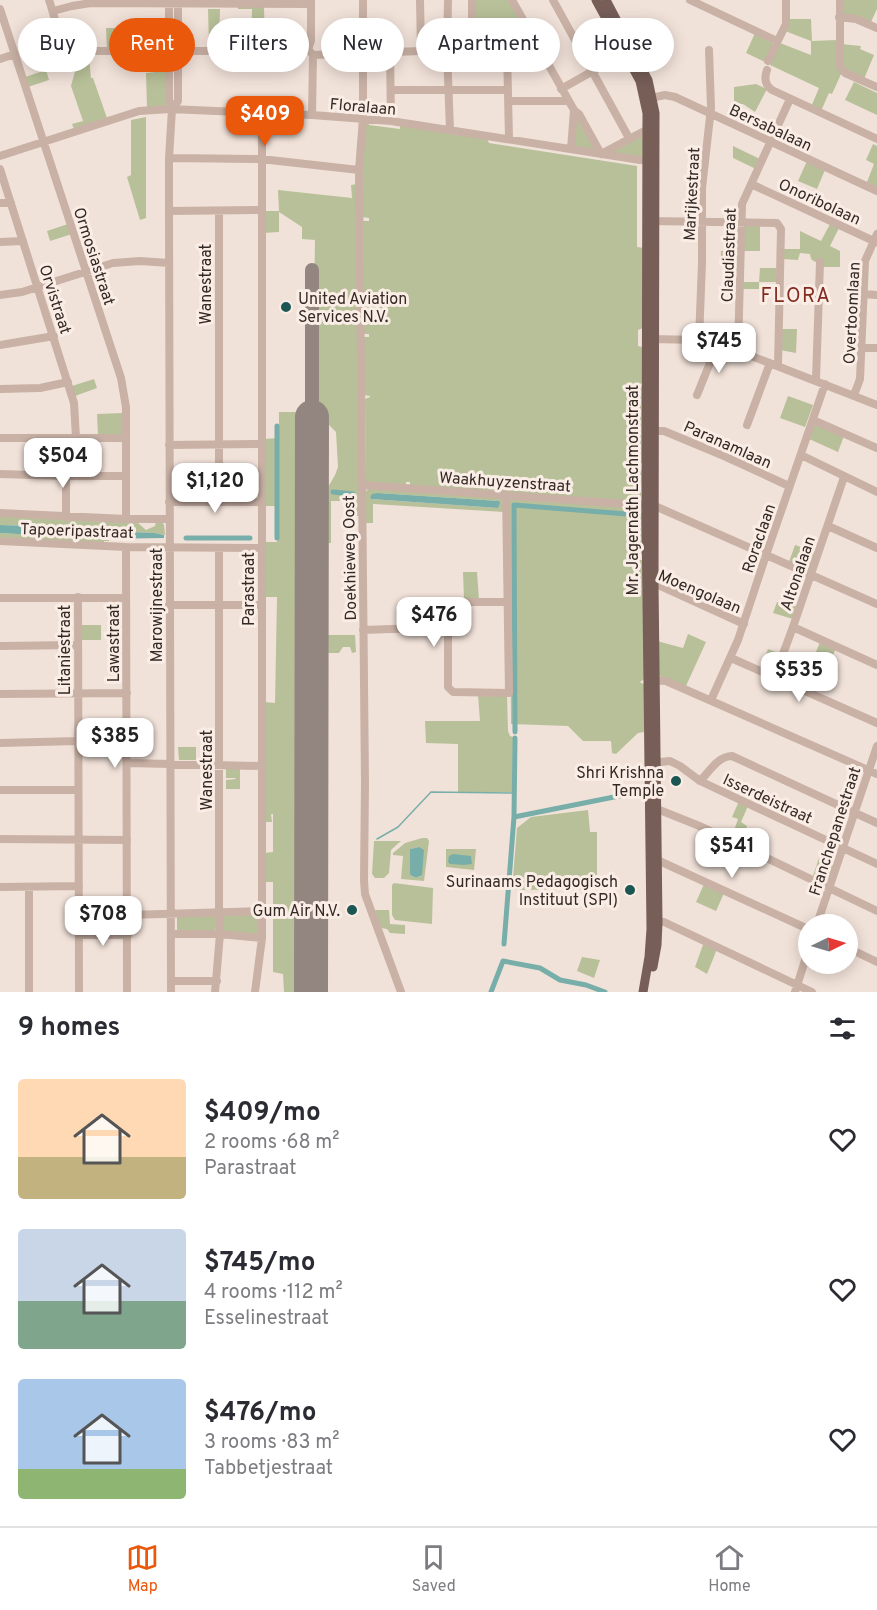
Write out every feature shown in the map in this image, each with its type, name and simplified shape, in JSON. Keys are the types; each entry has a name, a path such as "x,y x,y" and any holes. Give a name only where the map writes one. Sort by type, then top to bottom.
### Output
{"main road":[{"name":"Mr. Jagernath Lachmonstraat","path":"596,0 606,18"},
{"name":"Mr. Jagernath Lachmonstraat","path":"606,0 648,80 648,129 652,161"},
{"name":"Mr. Jagernath Lachmonstraat","path":"636,72 656,113 651,221 650,583 654,921 657,945 649,992"},
{"name":"Mr. Jagernath Lachmonstraat","path":"653,763 657,808 653,859"},
{"name":"Mr. Jagernath Lachmonstraat","path":"643,992 654,921"}],"street":[{"path":"49,0 62,40 72,51 109,51"},
{"name":"Doekhieweg Oost","path":"363,0 363,18"},
{"path":"420,0 420,18"},
{"path":"448,0 448,18"},
{"path":"472,0 472,18"},
{"path":"513,0 523,18"},
{"path":"553,0 572,34"},
{"path":"690,0 777,41"},
{"path":"786,0 786,24 768,65 765,78 767,87 877,139"},
{"path":"840,0 840,66 845,73 877,87"},
{"name":"Marowijnestraat","path":"174,2 174,18"},
{"path":"53,11 91,3 311,2 312,115"},
{"name":"Ormosiastraat","path":"0,9 121,378 126,407 126,519"},
{"path":"839,17 856,19 877,28"},
{"name":"Marijkestraat","path":"699,340 702,188 710,114 709,50"},
{"path":"195,52 321,52"},
{"path":"0,59 15,54"},
{"name":"Marowijnestraat","path":"171,992 169,158 172,109 169,99 172,72"},
{"name":"Doekhieweg Oost","path":"364,72 359,170 364,880 368,905 401,992"},
{"path":"391,72 391,121"},
{"path":"448,72 450,130"},
{"path":"508,72 508,139"},
{"path":"552,72 601,154 648,129"},
{"path":"561,89 589,72"},
{"path":"593,72 629,138"},
{"path":"391,90 508,90"},
{"name":"Bersabalaan","path":"649,98 665,95 675,97 877,191"},
{"name":"Claudiastraat","path":"738,350 742,204 790,99"},
{"path":"509,101 568,101"},
{"name":"Floralaan","path":"0,156 139,111 172,109 391,121 652,161"},
{"path":"571,149 574,110"},
{"name":"Parastraat","path":"255,992 262,938 261,113"},
{"path":"169,158 261,159 359,170"},
{"name":"Orvistraat","path":"0,169 74,403 76,438"},
{"name":"Onoribolaan","path":"751,184 876,240"},
{"path":"0,203 11,204"},
{"path":"169,211 261,210"},
{"name":"Wanestraat","path":"219,211 219,501"},
{"path":"651,221 703,221 777,224 780,226 774,364 747,425"},
{"name":"Overtoomlaan","path":"854,395 860,379 865,261 876,240"},
{"path":"0,242 23,241"},
{"path":"0,294 22,292 113,263 140,261 169,263"},
{"path":"816,380 820,262"},
{"path":"863,294 877,295"},
{"path":"0,345 54,336"},
{"path":"651,339 699,340 717,343 877,405"},
{"path":"697,395 717,343"},
{"path":"862,348 877,348"},
{"path":"0,389 40,388 68,382"},
{"name":"Roraclaan","path":"711,700 744,624 825,384"},
{"path":"813,420 877,448"},
{"name":"Paranamlaan","path":"650,431 664,431 789,486"},
{"path":"0,438 126,438"},
{"path":"66,438 66,517"},
{"path":"169,445 261,444"},
{"path":"801,455 877,492"},
{"path":"0,474 126,476"},
{"name":"Altonalaan","path":"774,678 844,477"},
{"name":"Waakhuyzenstraat","path":"362,485 650,506 877,604"},
{"path":"506,495 508,602 508,693 453,692 448,687 448,609 454,602 508,602"},
{"path":"169,502 261,502"},
{"path":"0,513 169,519"},
{"path":"828,526 877,548"},
{"name":"Tapoeripastraat","path":"0,541 126,547 261,548"},
{"name":"Lawastraat","path":"126,547 128,992"},
{"name":"Wanestraat","path":"215,992 220,933 219,548"},
{"name":"Moengolaan","path":"650,583 744,624"},
{"name":"Litaniestraat","path":"78,597 79,992"},
{"path":"0,598 126,598"},
{"path":"169,605 262,605"},
{"path":"363,630 447,627"},
{"path":"793,627 877,665"},
{"path":"0,646 77,645"},
{"path":"731,658 877,723"},
{"path":"652,680 666,681 877,774"},
{"path":"0,694 127,693"},
{"path":"0,743 78,741"},
{"name":"Franchepanestraat","path":"820,914 877,746"},
{"path":"700,781 721,759 725,756 732,756 877,824"},
{"name":"Isserdeistraat","path":"653,763 670,761 700,781 877,864"},
{"path":"127,763 261,766"},
{"path":"0,790 78,790"},
{"path":"657,808 702,827 877,911"},
{"path":"0,839 127,840"},
{"path":"653,859 798,924"},
{"path":"0,886 79,886"},
{"path":"29,887 29,992"},
{"path":"128,915 261,911"},
{"path":"654,921 664,922 796,988 812,992"},
{"path":"171,934 220,933 262,938"},
{"path":"79,935 128,934"},
{"path":"858,953 877,962"},
{"path":"171,981 217,981"}],"green space":[{"path":"474,0 510,0 520,18 474,18"},
{"path":"842,0 877,0 877,9 871,22 843,15"},
{"path":"238,5 264,5 264,18 252,18 252,9 238,9"},
{"path":"208,9 220,9 220,18 208,18"},
{"path":"788,19 811,19 812,41 837,40 842,72 821,111 811,107 819,88 770,65 780,43 811,55 811,41 785,31"},
{"path":"106,28 109,28 109,50 107,50"},
{"path":"755,33 772,42 774,46 765,62 746,53"},
{"path":"841,44 861,46 860,49 874,55 864,79 847,72 843,67"},
{"path":"47,72 49,80 28,87 25,77"},
{"path":"75,72 90,72 107,118 74,129 72,124 83,121 71,86"},
{"path":"165,72 166,106 147,109 146,73"},
{"path":"854,82 877,93 877,115 845,100"},
{"path":"756,84 767,89 755,112 743,104 734,104 734,87"},
{"path":"576,114 597,151 575,147 573,143"},
{"path":"146,117 146,218 140,220 127,177 131,175 131,120"},
{"path":"368,121 369,125 400,129 400,125 487,139 489,143 637,166 637,247 645,248 643,328 638,330 638,346 642,347 643,383 639,384 639,387 644,386 643,463 639,463 639,470 642,470 641,500 501,493 499,488 499,491 410,487 410,482 406,482 406,485 366,482 365,399 370,396 364,395 362,337 369,337 369,334 364,334 364,319 370,319 369,316 364,316 363,221 369,221 369,218 362,217 361,125"},
{"path":"642,133 645,153 642,157 612,152"},
{"path":"873,144 877,146 877,187 867,182 874,164 866,160"},
{"path":"733,146 760,159 756,169 733,158"},
{"path":"807,161 825,170 817,189 798,181"},
{"path":"357,184 360,516 354,516 354,501 331,501 331,543 320,543 320,501 338,467 336,432 329,425 319,421 318,412 318,299 314,298 315,240 302,239 302,227 279,212 279,232 263,233 263,211 279,211 278,190 352,198 351,185"},
{"path":"68,224 72,234 50,241 47,231"},
{"path":"830,224 839,228 830,246 840,251 840,267 822,267 822,260 815,262 811,259 810,254 800,253 798,260 782,259 782,249 800,249 800,231 821,241"},
{"path":"744,226 760,226 760,251 743,251"},
{"path":"721,251 736,251 737,267 721,267"},
{"path":"760,268 776,268 776,282 759,282"},
{"path":"742,282 759,282 759,289 742,289"},
{"path":"780,329 797,329 796,353 780,350"},
{"path":"94,379 97,388 75,396 72,386"},
{"path":"788,396 813,405 805,427 780,418"},
{"path":"279,412 298,412 297,992 284,992 283,974 273,972 273,882 264,882 264,853 273,852 273,814 271,814 272,822 266,822 265,808 265,702 275,703 277,597 264,597 263,542 277,542 277,506 263,506 263,439 279,438"},
{"path":"123,413 122,434 98,436 97,414"},
{"path":"817,424 844,436 838,452 809,439 814,425"},
{"path":"369,488 502,497 504,512 373,504 373,523 364,523 364,494","holes":["378,493 499,501 498,508 371,499 370,497"]},
{"path":"509,500 638,507 643,512 643,555 640,553 640,560 645,560 644,679 640,682 644,684 644,732 638,733 616,754 612,753 611,741 583,741 568,726 511,724"},
{"path":"0,516 137,522 146,530 155,526 156,522 162,522 165,535 0,525"},
{"path":"0,533 109,539 109,541 104,541 104,544 0,539"},
{"path":"795,545 816,552 809,571 789,562"},
{"path":"463,572 477,572 479,600 464,600"},
{"path":"777,602 797,606 793,619 773,613"},
{"path":"80,625 101,625 101,640 80,640"},
{"path":"688,634 706,642 686,686 659,676 657,641 683,648"},
{"path":"321,635 355,635 356,652 352,653 350,647 343,647 339,653 321,653"},
{"path":"820,642 836,648 826,671 811,664"},
{"path":"768,649 781,654 773,673 761,669"},
{"path":"478,695 507,695 508,731 513,737 512,792 458,792 458,744 426,743 425,721 480,721"},
{"path":"178,747 196,747 196,760 179,760"},
{"path":"226,769 240,769 240,789 226,789 226,780 236,779 226,778"},
{"path":"739,801 748,806 741,822 747,826 740,844 731,839 738,819 732,817"},
{"path":"588,810 590,832 597,832 597,889 512,890 517,828 531,817"},
{"path":"422,838 427,838 429,841 424,881 401,879 403,856 393,855 393,853 405,843","holes":["419,847 422,875 411,876 410,849"]},
{"path":"374,841 401,841 391,850 389,873 384,878 375,878 372,874"},
{"path":"446,849 476,849 474,870 446,867"},
{"path":"819,858 835,865 828,885 812,879"},
{"path":"705,882 725,891 716,911 696,902"},
{"path":"394,883 433,888 432,924 395,920 392,915 392,885"},
{"path":"375,910 389,910 390,924 405,925 405,934 390,933 387,929 381,928"},
{"path":"224,914 258,914 259,935 223,932 222,917"},
{"path":"177,915 216,916 216,929 214,931 177,931"},
{"path":"704,942 717,949 707,974 695,967"},
{"path":"582,957 600,960 594,978 577,971"}],"water":[{"path":"372,494 499,501 500,503 498,508 371,499"},
{"path":"0,525 155,533 164,535 164,538 104,539 0,533"},
{"path":"419,847 424,850 422,875 416,877 410,874 410,849"},
{"path":"453,854 471,856 472,864 450,864 449,856"}],"waterway":[{"path":"277,426 277,538"},
{"path":"333,492 353,494"},
{"path":"515,732 514,505 639,515"},
{"path":"186,538 250,538"},
{"path":"504,944 514,817 515,738"},
{"path":"377,839 398,827 431,792 514,793"},
{"path":"514,817 634,793"},
{"path":"491,992 503,961 540,968 560,980 586,985 605,992"}],"taxiway":[{"path":"312,270 312,417"},
{"path":"303,992 311,985"}],"runway":[{"path":"311,992 312,417"}],"place":[{"name":"United Aviation Services N.V.","path":"286,307"},
{"name":"Shri Krishna Temple","path":"676,781"},
{"name":"Surinaams Pedagogisch Instituut (SPI)","path":"630,890"},
{"name":"Gum Air N.V.","path":"352,910"}],"district":[{"name":"FLORA","path":"796,295"}]}
